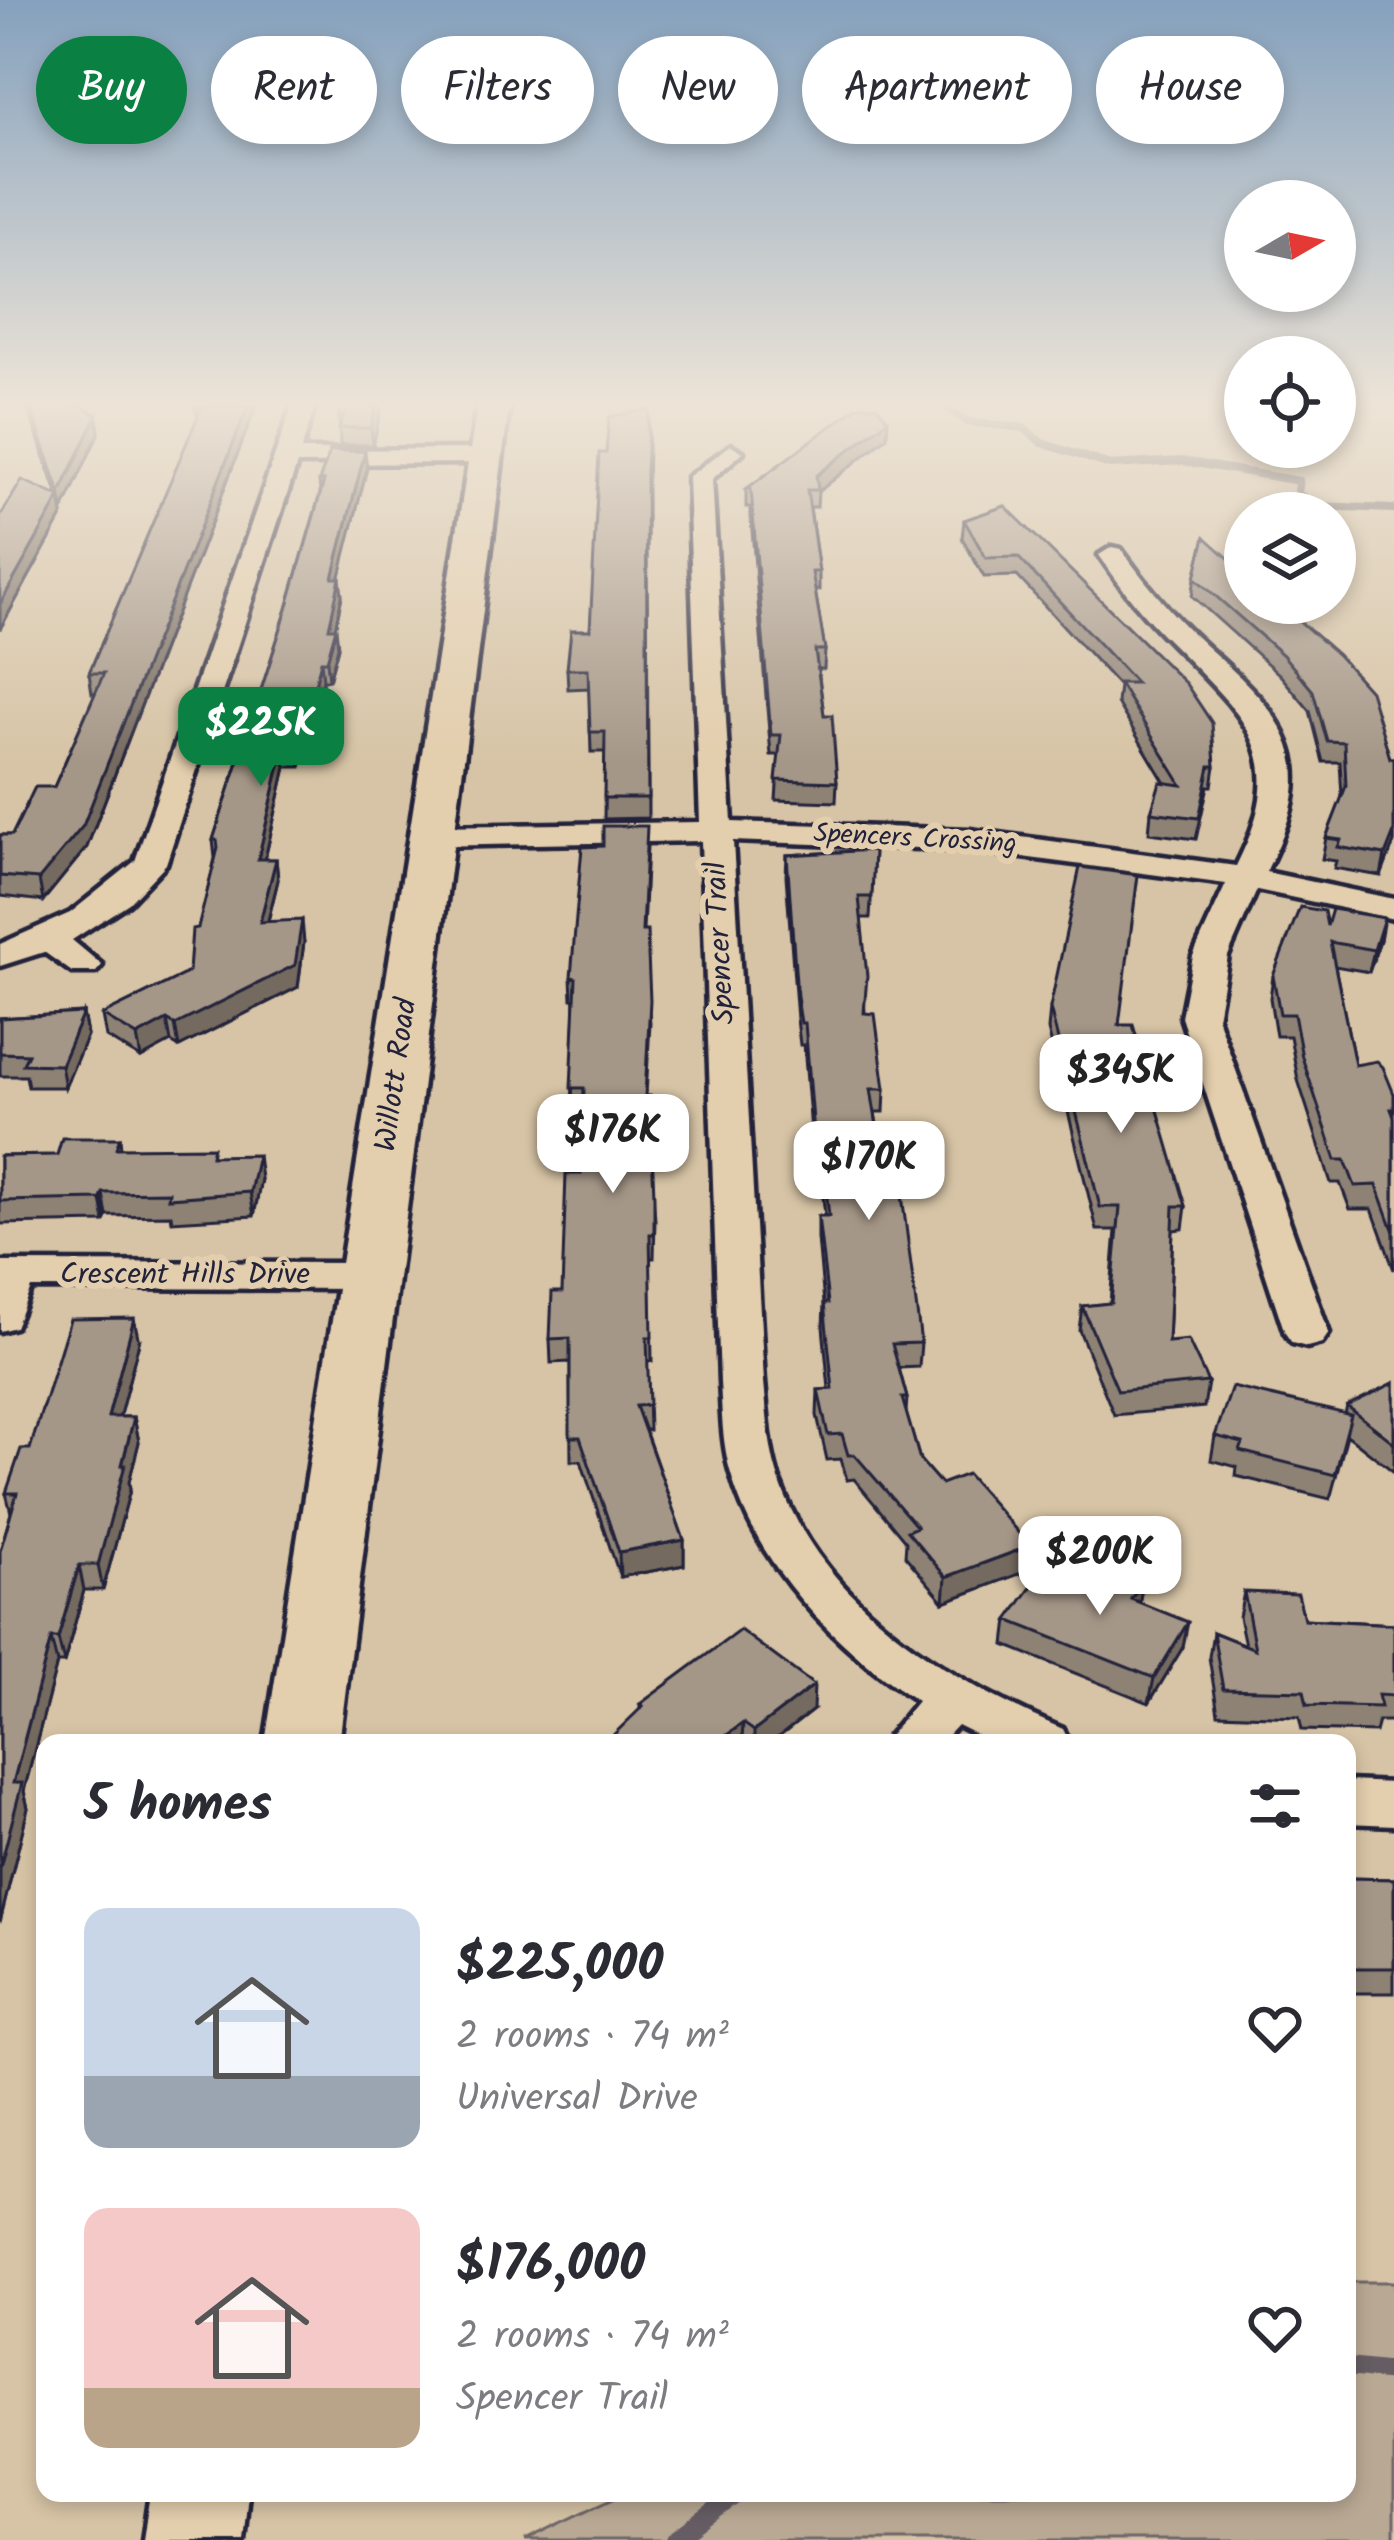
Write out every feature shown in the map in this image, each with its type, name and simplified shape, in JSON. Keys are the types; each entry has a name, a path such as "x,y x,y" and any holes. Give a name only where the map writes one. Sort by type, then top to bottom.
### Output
{"main road":[{"name":"Willott Road","path":"303,1734 475,525"},
{"path":"193,2540 198,2502"}],"street":[{"path":"0,956 50,940 98,914 150,864 263,525"},
{"name":"Spencer Trail","path":"702,525 742,1382 754,1478 788,1544 874,1642 950,1698 1025,1734"},
{"path":"1112,555 1152,608 1238,693 1269,736 1277,759 1276,797 1264,842 1210,954 1200,986 1199,1017 1307,1333"},
{"name":"Spencers Crossing","path":"430,836 716,833 970,839 1248,875 1394,909"},
{"path":"50,940 84,965"},
{"path":"0,1317 7,1275"},
{"name":"Crescent Hills Drive","path":"7,1275 369,1276"},
{"path":"917,1734 950,1698"},
{"path":"1356,1802 1394,1804"}],"shaded area":[{"path":"1356,2282 1394,2282 1394,2540 525,2540 605,2502 1356,2502"}],"building":[{"path":"0,525 45,525 0,604"},
{"path":"152,525 201,525 83,826 39,879 0,876 0,835 12,835 35,787 54,787 104,673 89,673"},
{"path":"311,525 346,525 333,578 340,578 329,628 336,628 327,661 321,661 299,747 284,747 258,859 276,859 260,922 302,920 295,965 175,1025 167,1020 137,1036 102,1015 189,972 192,929 198,928 218,848 213,840"},
{"path":"595,525 646,525 648,798 604,798 605,732 590,732 588,669 567,669 571,630 590,630"},
{"path":"754,525 812,525 819,572 812,572 825,650 815,650 824,715 832,715 837,782 776,780 781,735 771,735"},
{"path":"967,525 1024,525 1186,684 1212,723 1215,766 1210,766 1199,818 1151,812 1160,782 1182,785 1119,683 1136,683 1018,557 986,558"},
{"path":"1205,537 1224,554 1224,603 1195,578"},
{"path":"1248,624 1303,624 1370,691 1390,758 1394,758 1394,832 1385,855 1338,847 1341,840 1326,838 1346,786 1344,742 1327,741 1313,691 1283,655"},
{"path":"603,826 647,826 642,931 647,931 650,1000 645,1096 650,1096 654,1234 650,1234 649,1405 636,1406 684,1540 619,1552 580,1437 570,1437 570,1338 550,1339 552,1292 562,1292 566,1174 581,1174 584,1088 571,1088 576,978 571,977 582,847 603,846"},
{"path":"874,850 872,897 859,897 867,976 864,1013 875,1014 885,1089 871,1089 888,1195 902,1195 921,1343 892,1344 907,1398 902,1398 920,1460 941,1484 967,1474 1030,1546 946,1577 907,1531 917,1527 855,1455 848,1455 842,1434 828,1435 818,1390 833,1389 818,1216 829,1216 821,1145 815,1145 805,1023 801,1023 797,997 787,855"},
{"path":"1080,867 1138,875 1119,1025 1133,1025 1186,1206 1174,1206 1168,1342 1188,1340 1208,1382 1118,1391 1082,1306 1111,1303 1120,1207 1100,1207 1050,1008"},
{"path":"1300,907 1324,911 1327,926 1332,909 1384,918 1374,950 1330,942 1355,1065 1377,1061 1394,1094 1394,1232 1377,1185 1355,1186 1345,1160 1336,1160 1302,1057 1294,1014 1280,1014 1273,976"},
{"path":"83,1013 61,1065 23,1064 28,1054 0,1053 0,1018"},
{"path":"62,1138 120,1138 116,1148 213,1147 211,1156 258,1155 250,1192 168,1198 169,1192 103,1193 101,1199 0,1201 0,1156 57,1155"},
{"path":"134,1318 108,1417 134,1417 125,1465 98,1565 79,1565 58,1638 51,1638 13,1783 22,1783 0,1868 0,1551 17,1493 6,1493 21,1449 30,1449 70,1319"},
{"path":"1394,1383 1394,1443 1347,1406"},
{"path":"1232,1387 1351,1415 1335,1475 1240,1451 1243,1443 1215,1436"},
{"path":"1048,1563 1094,1582 1104,1566 1143,1581 1131,1599 1188,1622 1154,1678 1008,1620"},
{"path":"1244,1592 1298,1594 1304,1619 1394,1624 1394,1696 1378,1695 1381,1707 1307,1705 1304,1691 1223,1689 1213,1632 1255,1649"},
{"path":"740,1630 814,1685 754,1731 743,1723 728,1734 614,1734 643,1706 640,1704"},
{"path":"1356,1878 1394,1879 1394,1968 1356,1968"}],"waterway":[{"path":"1356,2368 1394,2372"},
{"path":"675,2540 726,2502"}]}
